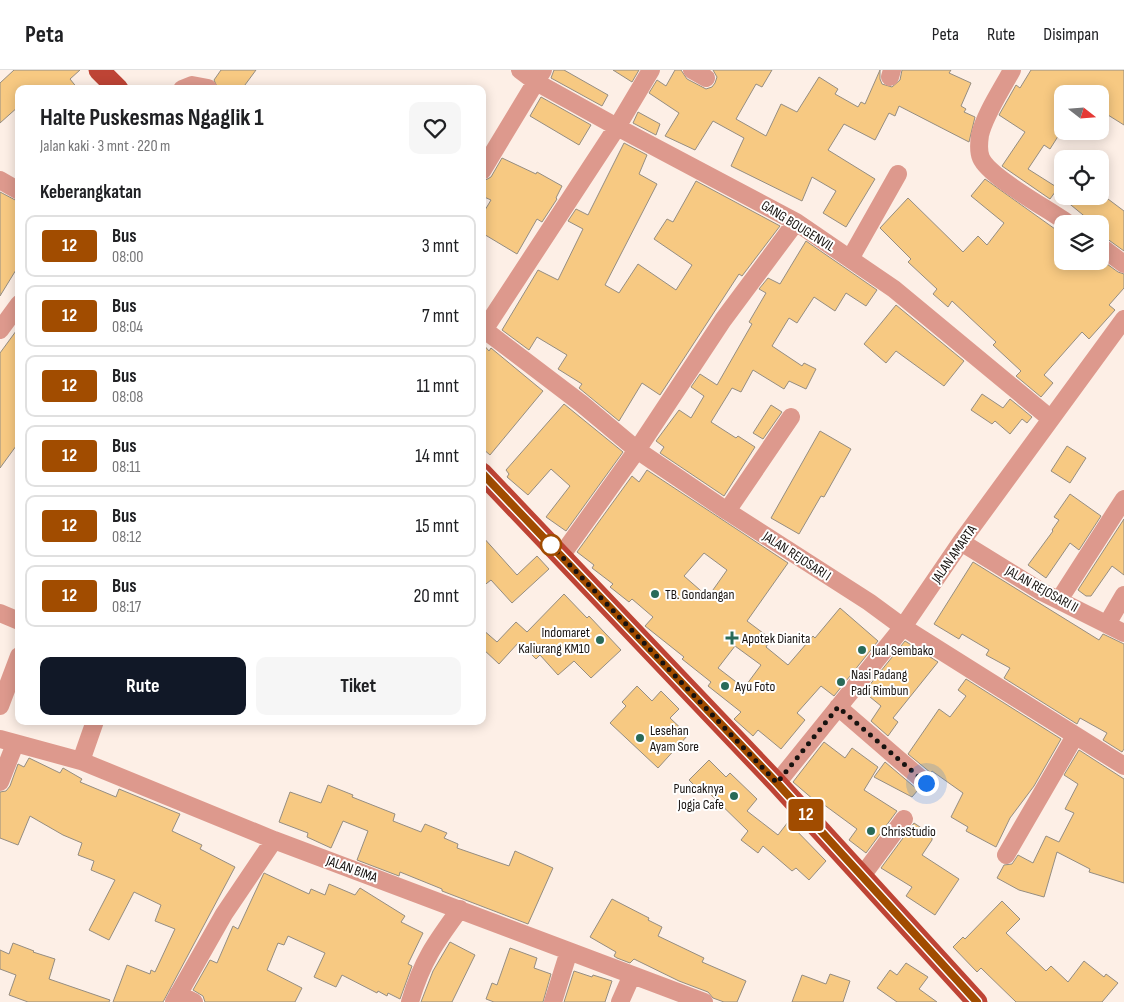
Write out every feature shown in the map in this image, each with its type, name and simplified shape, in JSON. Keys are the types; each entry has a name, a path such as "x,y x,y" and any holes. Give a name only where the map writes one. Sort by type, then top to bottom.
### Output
{"main road":[{"path":"100,70 114,85"},
{"path":"486,477 777,783 977,1002"}],"street":[{"name":"GANG BOUGENVIL","path":"520,70 539,76 617,127 796,222 894,289 1051,419"},
{"path":"486,324 617,127 651,70"},
{"path":"1012,70 980,134 979,147 981,158 990,169 1008,183 1056,215"},
{"path":"486,164 539,76"},
{"path":"850,259 898,174"},
{"path":"0,180 15,189"},
{"path":"561,556 638,450 723,320 796,222"},
{"path":"1109,253 1124,264"},
{"path":"0,330 15,309"},
{"name":"JALAN AMARTA","path":"777,783 903,627 961,542 1051,419 1122,328"},
{"name":"JALAN REJOSARI I","path":"486,331 582,404 638,450 727,511 869,602 903,627 1124,766"},
{"path":"727,511 791,417"},
{"path":"1059,600 1124,499"},
{"name":"JALAN REJOSARI II","path":"961,542 1042,592 1124,633"},
{"path":"1107,624 1124,595"},
{"path":"0,613 15,619"},
{"path":"0,706 15,667"},
{"path":"838,707 926,783"},
{"path":"81,761 94,725"},
{"path":"1006,855 1075,736"},
{"path":"0,782 8,742"},
{"name":"JALAN BIMA","path":"8,742 81,761 274,840 460,909 693,1000"},
{"path":"862,876 904,819"},
{"path":"194,1002 176,998 224,914 274,840"},
{"path":"410,1002 421,968 431,949 460,909"},
{"path":"553,1002 569,951"},
{"path":"620,1002 632,975"}],"building":[{"path":"14,70 80,70 70,79 75,85 15,85 15,110 0,123 0,83"},
{"path":"221,70 256,70 245,85 216,85 214,80"},
{"path":"554,70 564,70 608,95 602,106 551,78"},
{"path":"613,70 639,70 632,82"},
{"path":"675,70 681,70 687,79 706,89 712,87 715,83 717,77 713,70 772,70 762,87 756,84 736,119 766,136 781,104 797,112 819,77 838,89 835,94 858,107 861,102 865,104 880,70 882,84 892,87 900,80 902,70 951,70 949,73 971,83 961,106 966,109 964,112 975,117 969,142 899,106 895,116 889,113 875,140 844,124 828,150 875,179 846,227 823,213 836,191 812,177 802,201 731,166 744,138 713,121 695,150 665,136 679,113 649,93 657,80 666,86"},
{"path":"1031,70 1124,70 1124,125 1109,116 1109,85 1054,85 1054,140 1056,140 1050,149 1044,145 1028,169 1054,185 1054,194 1050,199 1002,166 1025,132 999,115 1016,85 1020,88"},
{"path":"541,97 591,125 579,145 530,116"},
{"path":"638,112 660,124 656,135 633,123"},
{"path":"624,143 647,155 639,174 657,184 605,285 619,293 638,264 676,290 692,265 654,239 667,219 673,222 696,181 780,226 742,276 739,274 660,395 642,383 619,421 579,388 582,384 558,369 567,355 537,337 529,350 502,330 538,270 558,280 583,229 568,221 576,209 588,215"},
{"path":"502,158 536,174 537,172 562,186 557,199 542,222 537,219 517,254 486,235 486,208 491,200 486,198 486,180 491,177"},
{"path":"985,179 1054,228 1054,270 1109,270 1109,266 1124,274 1124,288 1109,305 1115,310 1089,339 1082,332 1044,375 1053,383 1041,397 1016,376 1021,371 993,345 996,342 952,301 948,307 933,294 937,289 908,262 911,259 880,228 908,198 963,252 978,236 987,245 1004,223 971,196"},
{"path":"0,192 15,200 15,272 0,296"},
{"path":"1109,200 1124,211 1124,251 1109,240 1109,215 1083,215 1071,205 1109,205"},
{"path":"806,241 877,290 866,306 846,293 835,311 814,297 797,323 789,318 772,346 802,366 804,363 816,369 806,389 789,381 784,389 753,370 741,392 732,388 711,422 736,438 738,436 755,447 724,496 660,453 664,447 656,441 679,410 691,418 704,396 691,387 700,374 717,385 752,324 749,322 766,293 759,289 768,278 780,284"},
{"path":"896,305 964,361 944,386 896,351 886,363 864,344"},
{"path":"15,332 15,447 0,468 0,353"},
{"path":"486,348 489,351 491,348 543,391 490,455 486,452"},
{"path":"982,394 1003,408 1010,399 1032,417 1027,423 1022,419 1010,434 995,421 992,424 971,410"},
{"path":"564,404 623,452 566,531 546,517 570,486 551,469 528,495 507,477 509,474 506,470"},
{"path":"771,405 782,412 763,439 753,433"},
{"path":"820,431 851,449 824,497 821,496 799,534 771,518"},
{"path":"1067,446 1086,458 1070,483 1051,471"},
{"path":"647,470 788,563 747,621 771,639 766,647 788,665 813,636 815,638 840,608 878,641 834,696 821,686 797,713 805,720 781,749 758,730 753,736 734,719 741,712 708,686 711,682 682,659 684,657 645,626 653,617 632,599 629,602 610,587 613,584 592,568 594,565 577,552 632,476 639,482","holes":["704,553 727,570 708,597 684,576","735,646 761,665 744,688 718,668"]},
{"path":"1070,494 1101,516 1079,550 1070,543 1046,578 1028,565 1053,531 1059,520 1054,517"},
{"path":"1124,519 1124,575 1112,566 1091,596 1086,596 1078,590"},
{"path":"486,540 517,575 537,556 549,569 512,603 491,580 486,584"},
{"path":"973,562 1099,640 1103,634 1124,644 1124,749 1122,752 1103,740 1107,733 1080,718 1077,724 1004,678 1010,668 986,655 989,650 962,634 959,639 934,624"},
{"path":"564,594 587,618 589,616 621,650 591,678 574,661 558,675 540,655 536,659 519,642 499,664 486,652 486,632 497,642 516,622 527,632"},
{"path":"905,641 938,662 893,718 898,722 888,736 871,721 881,706 864,692"},
{"path":"966,679 1061,739 1034,786 1010,818 996,847 966,831 968,827 951,817 963,793 932,771 931,773 908,754 939,709 950,717 966,696 958,690"},
{"path":"637,686 652,701 661,691 679,709 670,718 688,735 658,768 610,723 626,706 622,702"},
{"path":"824,742 845,758 852,748 878,767 864,790 897,811 866,853 849,840 857,829 823,804 821,806 793,782"},
{"path":"1079,750 1124,779 1124,883 1089,872 1090,869 1057,852 1044,897 1019,890 997,878 1004,865 1012,864 1018,855 1033,863 1046,836 1059,842 1074,813 1065,809 1078,784 1064,775"},
{"path":"29,758 60,773 63,768 82,779 80,782 116,797 119,789 180,814 172,831 202,845 200,849 235,867 163,1002 113,1002 127,965 150,974 151,970 155,972 175,929 155,921 161,905 134,892 109,940 89,930 115,880 91,870 94,861 78,855 82,843 63,835 30,816 18,845 0,838 0,792 6,791 10,786 18,764 24,767"},
{"path":"709,760 726,777 730,773 757,799 747,811 778,835 788,822 826,861 809,880 796,868 792,871 763,846 758,853 741,840 748,831 707,791 703,794 689,780"},
{"path":"885,762 918,790 912,797 874,777"},
{"path":"328,785 395,814 393,821 421,832 425,824 447,833 444,838 458,844 457,848 509,866 515,851 553,868 528,924 442,891 442,889 400,872 399,876 357,860 368,831 343,821 331,848 307,837 308,833 279,822 290,792 321,803"},
{"path":"914,823 932,835 932,840 922,855 959,879 935,915 906,896 912,887 881,868"},
{"path":"264,873 309,894 311,889 325,895 329,884 355,895 360,888 405,916 401,922 423,933 408,964 412,966 400,999 388,993 387,996 378,991 377,993 342,975 336,987 314,977 325,953 288,936 284,945 278,943 267,970 302,988 295,1002 205,1002 203,996 193,990 210,960 217,963 233,926 238,929"},
{"path":"612,899 649,918 648,920 662,927 658,936 704,958 702,962 746,981 737,1002 724,1002 713,998 708,992 679,981 634,959 630,963 617,958 614,956 616,952 590,937"},
{"path":"1002,901 1020,919 1006,933 1046,971 1051,966 1068,982 1084,961 1104,977 1106,974 1118,983 1102,1002 1016,1002 981,968 977,972 953,947 963,937 965,939"},
{"path":"450,942 475,955 452,1002 421,1002 433,971"},
{"path":"13,943 55,959 49,979 110,1000 109,1002 28,1002 9,995 16,975 0,969 0,950 9,954"},
{"path":"510,948 537,958 534,968 551,974 543,1002 494,1002 486,999 492,983 497,985"},
{"path":"906,963 928,977 919,989 937,1002 897,1002 877,988 890,970 897,975"},
{"path":"574,971 612,981 605,1002 564,1002"},
{"path":"830,974 850,981 843,1002 792,1002 802,975 826,984"}],"bus line":[{"name":"12","path":"486,477 777,783 977,1002"}],"place":[{"name":"TB. Gondangan","path":"655,594"},
{"name":"Apotek Dianita","path":"732,638"},
{"name":"Indomaret Kaliurang KM10","path":"600,640"},
{"name":"Jual Sembako","path":"862,650"},
{"name":"Nasi Padang Padi Rimbun","path":"841,682"},
{"name":"Ayu Foto","path":"725,686"},
{"name":"Lesehan Ayam Sore","path":"640,738"},
{"name":"Puncaknya Jogja Cafe","path":"734,796"},
{"name":"ChrisStudio","path":"871,831"}],"route":[{"path":"551,545 548,542 777,783 838,707 926,783"}]}
